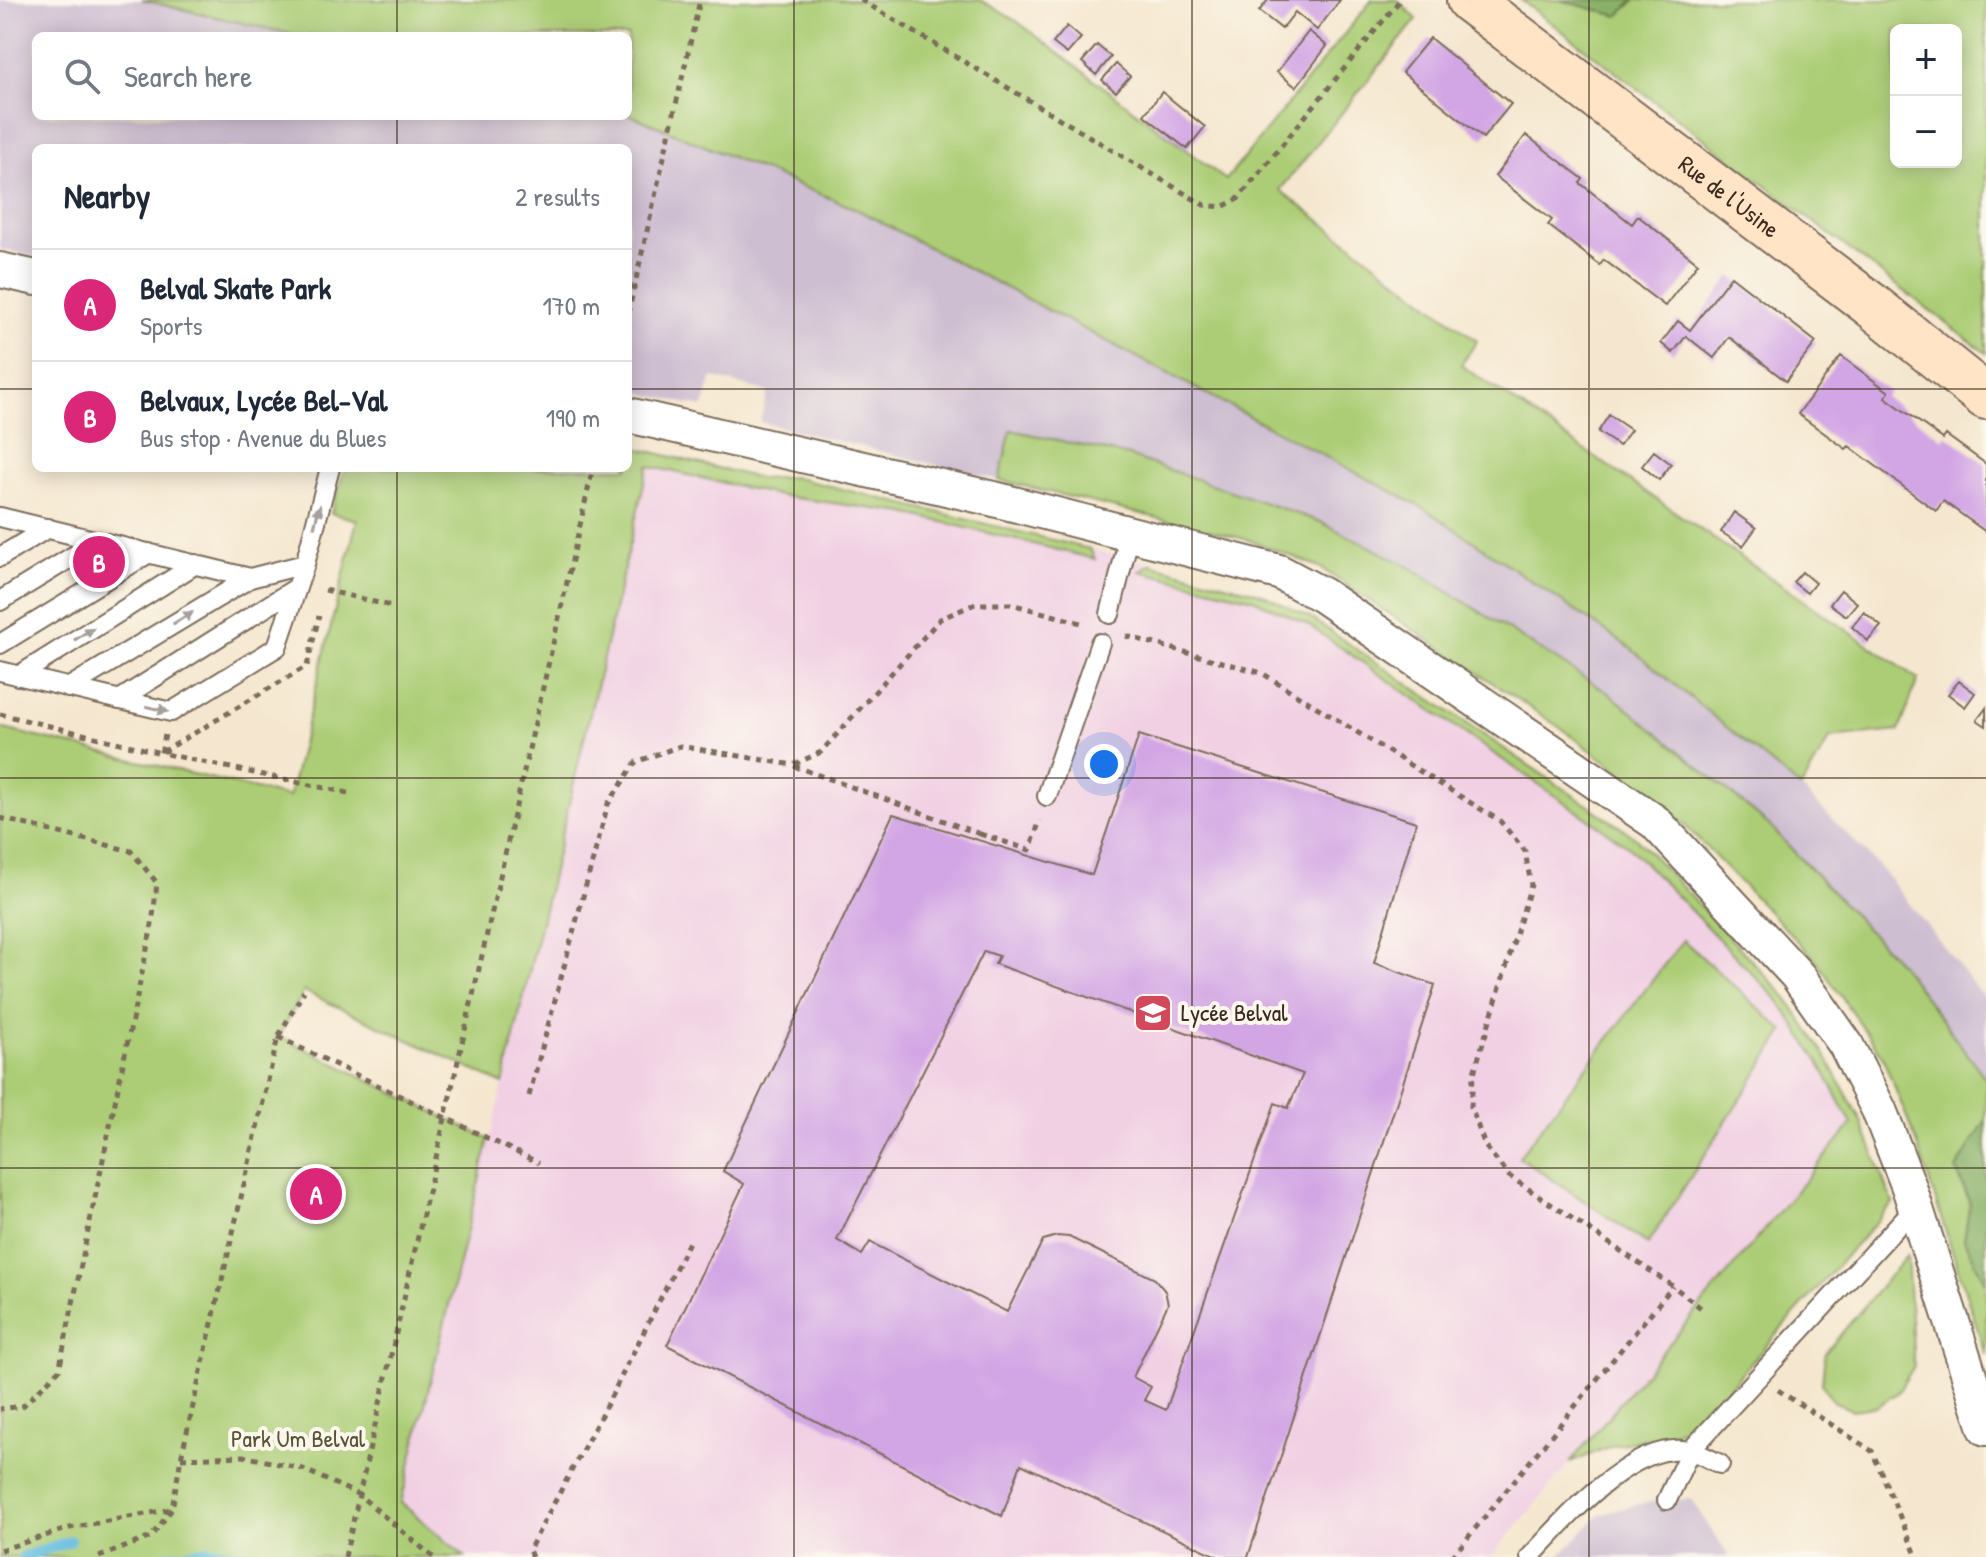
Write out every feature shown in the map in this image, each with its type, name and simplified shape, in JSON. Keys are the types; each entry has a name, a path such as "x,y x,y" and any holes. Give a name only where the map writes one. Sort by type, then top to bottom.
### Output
{"main road":[{"name":"Rue de l'Usine","path":"1469,0 1870,304 1986,397"}],"street":[{"path":"0,270 32,277"},
{"path":"632,416 1130,533 1279,572 1322,595 1655,822 1797,975 1846,1045 1879,1110 1915,1207 1986,1428"}],"lane":[{"path":"9,674 171,712 277,647 305,564 329,472"},
{"path":"0,517 250,578"},
{"path":"0,557 48,528"},
{"path":"1110,614 1130,533"},
{"path":"0,601 98,541"},
{"path":"0,644 149,553"},
{"path":"9,674 196,564"},
{"path":"68,688 250,578 305,564"},
{"path":"119,700 296,588"},
{"path":"1047,796 1100,643"},
{"path":"1667,1500 1690,1451 1915,1207"},
{"path":"1530,1557 1576,1509 1623,1468 1662,1453 1690,1451 1720,1464"}],"path":[{"path":"632,296 700,0"},
{"path":"861,0 1204,205 1222,207 1238,199 1400,0"},
{"path":"345,1557 592,472"},
{"path":"325,590 391,606"},
{"path":"161,753 348,793"},
{"path":"793,765 979,837 1030,850 1047,796"},
{"path":"0,818 131,851 157,883 152,925 59,1370 23,1406 0,1409"},
{"path":"99,1557 151,1537 172,1509 278,1037 304,991"},
{"path":"278,1037 539,1163"},
{"path":"1473,1076 1471,1107 1485,1146 1509,1176 1701,1308"},
{"path":"532,1557 529,1550 691,1238"},
{"path":"1452,1557 1673,1286"},
{"path":"1759,1377 1872,1451 1917,1557"},
{"path":"181,1458 243,1456 303,1469 359,1495 433,1557"},
{"path":"0,1550 70,1528 172,1509"}],"shaded area":[{"path":"0,0 142,0 282,32 32,32 32,120 632,120 632,116 856,209 1427,510 1630,648 1801,788 1881,868 1986,1000 1986,1079 1901,964 1769,825 1610,694 1408,566 1321,522 1129,456 1011,431 999,480 760,422 768,392 712,377 703,407 632,391 632,144 32,144 32,256 0,249"},
{"name":"Lycée Belval","path":"648,466 781,496 905,513 1094,558 1090,549 1150,564 1142,571 1253,599 1307,624 1630,847 1779,1001 1819,1062 1853,1123 1491,1557 465,1557 401,1503 518,1024"},
{"path":"1691,1499 1729,1557 1559,1557 1599,1515 1647,1502"}],"green space":[{"path":"142,0 980,0 1018,22 1226,180 1372,0 1397,0 1417,19 1280,190 1477,341 1461,365 1918,679 1899,731 1830,738 1801,788 1630,648 1427,510 856,209 632,116 632,32 282,32"},
{"path":"1521,0 1560,0 1618,16 1635,0 1986,0 1986,353"},
{"path":"1560,0 1635,0 1618,16"},
{"path":"1011,430 1129,456 1321,522 1408,566 1610,694 1769,825 1901,965 1986,1079 1986,1120 1956,1169 1970,1203 1964,1240 1986,1284 1986,1355 1916,1140 1882,1056 1816,960 1665,805 1562,729 1319,567 1249,540 999,480"},
{"name":"Park Um Belval","path":"632,447 762,479 792,477 1090,549 1095,559 905,513 781,496 648,466 503,1084 304,991 279,1036 489,1139 401,1503 465,1557 0,1557 0,728 289,797 357,520 331,513 344,472 632,472"},
{"path":"1150,564 1260,593 1309,617 1635,837 1786,997 1827,1058 1861,1121 1893,1203 1727,1390 1685,1427 1663,1437 1613,1445 1570,1463 1852,1124 1819,1062 1779,1001 1629,847 1307,624 1253,599 1140,571"},
{"path":"1683,940 1784,1031 1648,1244 1519,1157"},
{"path":"1986,1120 1986,1284 1964,1240 1970,1203 1956,1169"},
{"path":"1907,1255 1914,1366 1898,1392 1876,1407 1852,1410 1833,1402 1822,1384 1825,1353"}],"building":[{"path":"1268,0 1340,0 1317,30 1295,12 1282,29 1259,11"},
{"path":"1067,26 1081,38 1067,54 1053,43"},
{"path":"1309,31 1327,46 1296,87 1277,72"},
{"path":"1430,38 1511,104 1483,138 1402,72"},
{"path":"1097,45 1111,57 1096,75 1082,62"},
{"path":"1116,64 1130,76 1116,92 1102,80"},
{"path":"1162,92 1205,127 1187,149 1144,115"},
{"path":"1526,135 1583,179 1580,183 1632,224 1638,216 1698,263 1665,306 1604,260 1600,265 1548,225 1552,220 1495,176"},
{"path":"1731,276 1816,342 1786,381 1729,337 1714,358 1686,336 1673,353 1661,343 1678,321 1690,330"},
{"path":"1841,356 1889,392 1885,397 1943,439 1946,435 1986,464 1986,532 1943,501 1936,511 1849,446 1846,449 1798,414"},
{"path":"1609,415 1631,430 1619,446 1598,432"},
{"path":"1654,451 1671,464 1659,480 1642,466"},
{"path":"1734,512 1756,528 1743,546 1721,532"},
{"path":"1802,572 1815,583 1807,593 1793,582"},
{"path":"1841,590 1857,603 1846,616 1830,604"},
{"path":"1864,612 1881,626 1868,641 1852,627"},
{"path":"1959,681 1975,693 1965,707 1948,694"},
{"path":"1986,708 1986,726 1977,720"},
{"name":"Lycée Belval","path":"1139,735 1416,822 1374,963 1435,985 1248,1557 1219,1557 1021,1464 1002,1516 667,1345 744,1184 723,1171 893,814 1092,875","holes":["984,951 999,956 995,964 1303,1074 1288,1108 1275,1103 1166,1410 1144,1400 1151,1387 1133,1377 1168,1304 1165,1291 1155,1279 1069,1237 1057,1236 1043,1240 1007,1312 870,1242 862,1255 837,1240"]}],"waterway":[{"path":"23,1557 70,1541"},
{"path":"166,1557 207,1550 255,1557"}],"place":[{"name":"Belvaux, Lycée Bel-Val","path":"99,562"},
{"name":"Lycée Belval","path":"1153,1013"},
{"name":"Belval Skate Park","path":"316,1194"}]}
